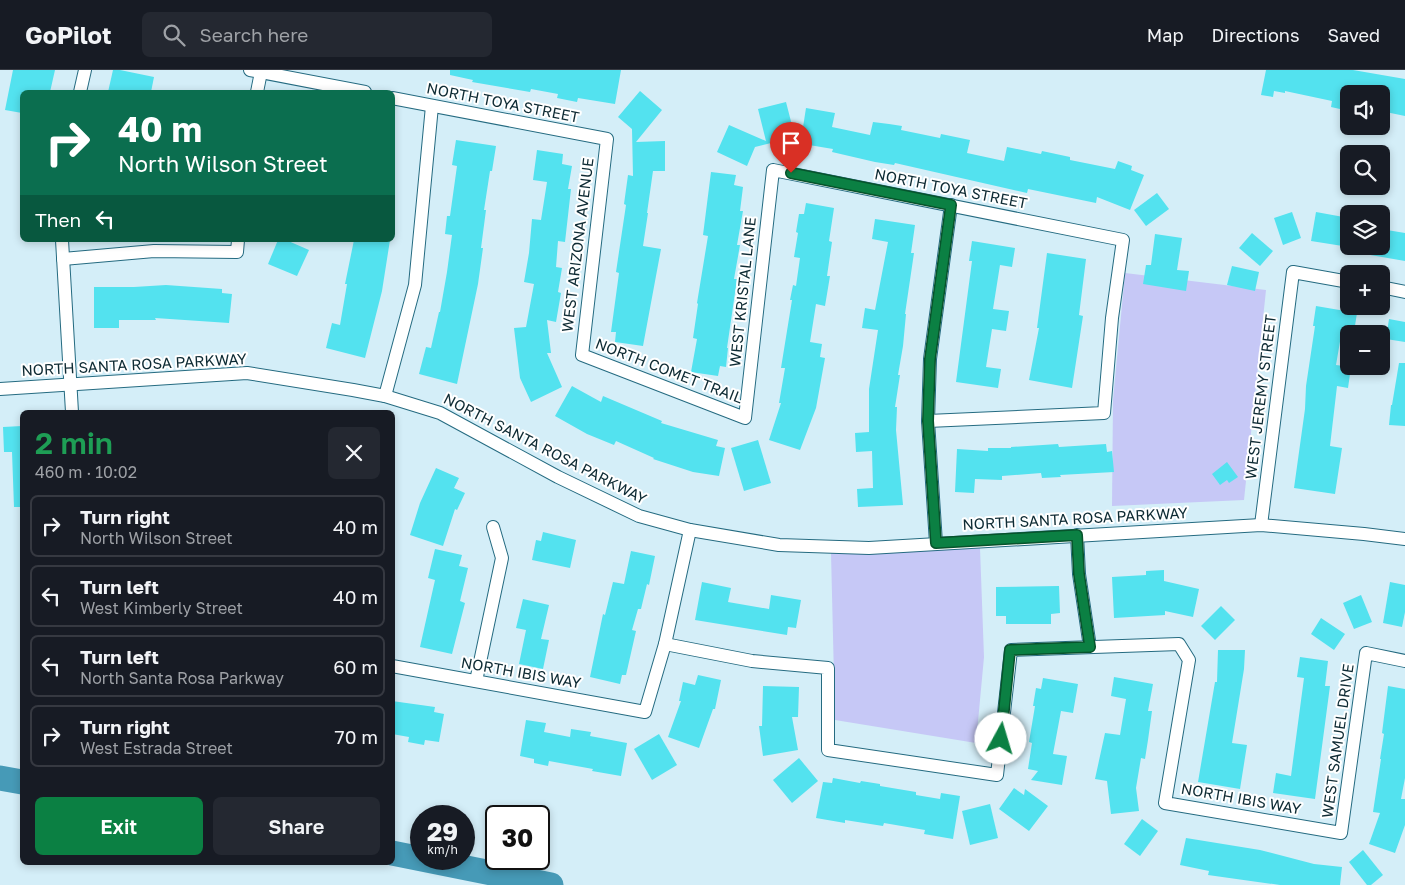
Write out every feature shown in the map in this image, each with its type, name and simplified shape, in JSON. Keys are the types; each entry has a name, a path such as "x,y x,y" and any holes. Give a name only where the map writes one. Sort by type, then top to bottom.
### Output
{"street":[{"path":"80,90 85,70"},
{"path":"257,90 255,71 355,90"},
{"name":"NORTH TOYA STREET","path":"395,99 607,140"},
{"path":"385,396 415,285 432,106"},
{"name":"WEST ARIZONA AVENUE","path":"582,355 607,140"},
{"name":"NORTH TOYA STREET","path":"773,170 1124,240 1112,318 1104,413 928,421"},
{"name":"WEST KRISTAL LANE","path":"745,418 773,170"},
{"path":"936,543 928,421 930,359 951,205"},
{"path":"62,242 72,410"},
{"path":"62,259 238,246"},
{"name":"WEST JEREMY STREET","path":"1261,526 1293,272 1340,280"},
{"path":"1390,289 1405,292"},
{"name":"NORTH COMET TRAIL","path":"582,355 745,418"},
{"name":"NORTH SANTA ROSA PARKWAY","path":"0,389 247,373 385,396 440,413 558,477 639,516 690,530 779,545 869,548 1261,526 1364,534 1405,540"},
{"path":"476,681 502,558 493,527"},
{"path":"690,530 665,644 752,661 828,668 828,750 997,774 1010,650 1090,647 1079,574 1077,535"},
{"name":"NORTH IBIS WAY","path":"395,667 645,712 665,644"},
{"name":"NORTH IBIS WAY","path":"1090,647 1179,644 1189,660 1166,803 1341,833"},
{"name":"WEST SAMUEL DRIVE","path":"1341,833 1366,653 1405,661"}],"shaded area":[{"path":"1125,273 1266,290 1244,500 1112,506 1113,400"},
{"path":"980,548 984,657 976,743 835,720 831,553"}],"building":[{"path":"13,70 55,70 50,90 20,90 20,113 5,110"},
{"path":"113,70 154,77 151,90 108,90"},
{"path":"450,70 621,70 615,104 578,98 577,102 557,98 558,94 531,89 530,92 472,82 473,80 450,75"},
{"path":"1266,70 1353,70 1405,79 1405,116 1390,113 1390,85 1340,85 1340,109 1331,107 1332,101 1285,91 1285,93 1274,91 1273,97 1261,95"},
{"path":"640,91 662,110 636,142 665,141 665,171 653,171 643,246 661,249 643,346 615,342 616,332 611,332 619,273 616,272 626,205 624,204 628,175 633,176 632,129 618,117"},
{"path":"786,102 795,137 755,147 747,166 717,152 729,125 766,141 758,109"},
{"path":"806,108 835,113 832,127 870,135 873,122 889,124 902,126 901,130 940,138 941,134 970,140 967,153 1004,161 1007,147 1041,154 1042,151 1070,157 1070,160 1115,169 1118,161 1132,166 1131,170 1144,175 1130,210 1097,197 1096,203 1028,189 1027,193 895,163 894,165 875,162 832,152 833,149 809,145 809,141 801,140"},
{"path":"456,140 496,146 484,210 486,210 481,248 483,248 478,284 457,384 419,374 426,347 431,348 447,272 452,235 445,234 447,216 450,216 457,166 452,165"},
{"path":"537,150 563,154 562,164 572,166 568,189 571,189 565,242 558,241 556,267 562,268 558,292 561,293 556,322 547,320 551,353 547,353 562,387 531,402 520,378 514,328 526,327 534,284 524,282 532,219 541,220 547,182 533,180"},
{"path":"711,172 736,175 734,185 743,187 740,211 743,211 737,245 740,245 734,279 737,279 726,367 720,366 718,376 691,372 697,339 693,338 697,303 708,236 703,235"},
{"path":"1157,193 1169,209 1146,226 1134,210"},
{"path":"806,203 834,208 829,241 832,242 827,276 830,276 825,306 816,304 810,342 822,344 820,357 825,358 816,408 800,450 769,440 781,403 779,403 785,368 781,368 792,300 790,300 793,285 796,286 800,258 794,257 798,233 796,232 799,214 804,214"},
{"path":"1292,212 1301,238 1283,245 1274,218"},
{"path":"1316,212 1340,216 1340,246 1311,241"},
{"path":"875,219 915,225 911,253 914,253 895,407 897,407 896,430 903,505 858,507 857,489 873,488 872,451 856,452 855,433 869,432 869,389 878,330 862,328 865,308 875,310 888,242 872,239"},
{"path":"1390,230 1405,233 1405,261 1370,255 1390,255"},
{"path":"1252,233 1273,251 1260,266 1239,248"},
{"path":"1155,234 1182,238 1177,270 1189,271 1186,291 1143,284 1146,265 1151,265"},
{"path":"972,241 1015,248 1012,267 1000,265 993,309 1009,311 1006,331 992,329 986,367 1001,369 998,388 956,382 972,261 969,261"},
{"path":"277,242 291,242 309,250 297,276 268,264"},
{"path":"354,242 390,242 382,291 365,358 326,348 332,323 340,325 347,284 345,284"},
{"path":"1047,253 1086,259 1079,315 1083,316 1072,388 1029,380 1039,328 1037,328"},
{"path":"1232,266 1259,272 1255,291 1227,285"},
{"path":"166,285 222,289 222,293 232,294 229,323 155,318 156,320 119,320 119,328 94,328 94,287"},
{"path":"1316,306 1340,310 1340,315 1357,315 1355,325 1340,325 1340,342 1336,365 1340,366 1340,375 1350,375 1348,388 1337,386 1330,446 1342,448 1335,494 1294,488 1315,326 1313,326"},
{"path":"1389,319 1405,322 1405,342 1390,340 1390,325 1388,325"},
{"path":"1399,363 1405,363 1405,426 1389,425"},
{"path":"572,386 601,402 603,396 662,421 661,423 718,440 716,446 725,448 719,476 693,472 653,459 616,441 614,445 587,434 555,416"},
{"path":"20,426 20,507 14,507 12,452 4,452 3,427"},
{"path":"758,440 771,483 744,491 731,448"},
{"path":"1058,444 1059,447 1106,444 1107,452 1112,451 1114,472 1042,478 1041,473 1002,476 1002,480 975,479 974,493 955,492 957,449 988,451 988,448"},
{"path":"1227,462 1238,477 1229,483 1227,480 1220,485 1212,474"},
{"path":"436,468 459,478 454,488 465,493 457,510 455,509 443,546 410,535 420,503"},
{"path":"543,532 576,540 570,568 532,560 536,540 541,541"},
{"path":"435,549 462,555 459,566 468,568 460,601 465,603 452,654 420,647 435,580 428,578"},
{"path":"631,551 655,556 649,585 647,584 641,609 638,609 632,630 636,631 626,675 622,675 620,684 590,677 603,614 605,615 613,582 624,584"},
{"path":"1164,570 1164,581 1199,589 1193,617 1165,611 1165,615 1114,618 1112,577 1146,575 1146,571"},
{"path":"702,582 731,588 728,602 769,609 771,595 801,600 796,628 788,627 787,635 695,620"},
{"path":"1390,582 1405,585 1405,612 1402,627 1383,623"},
{"path":"1059,586 1060,613 1051,614 1051,624 1006,624 1006,616 996,616 996,587"},
{"path":"1361,595 1372,622 1354,629 1343,603"},
{"path":"523,599 549,605 541,639 549,640 543,669 519,664 526,630 516,628"},
{"path":"1221,606 1235,620 1215,640 1201,626"},
{"path":"1321,618 1345,634 1334,650 1311,634"},
{"path":"1218,650 1245,650 1244,669 1232,743 1247,745 1240,789 1198,782 1215,682 1217,682"},
{"path":"1300,657 1328,661 1325,686 1330,686 1315,799 1273,793 1276,773 1291,776 1304,678 1297,677"},
{"path":"698,675 721,680 715,709 713,709 699,748 668,737 681,701 679,701 683,682 695,685"},
{"path":"1114,677 1153,684 1148,711 1152,711 1145,759 1141,758 1136,788 1139,811 1111,814 1107,781 1095,779 1105,733 1120,735 1126,699 1111,696"},
{"path":"1043,678 1078,684 1073,713 1061,711 1053,754 1067,756 1062,785 1031,780 1038,771 1028,769 1032,743 1029,742 1035,706 1033,706 1036,688 1041,689"},
{"path":"763,686 799,687 798,717 792,717 798,750 763,756 759,726 762,726"},
{"path":"1388,686 1405,689 1405,778 1401,799 1405,799 1405,825 1395,853 1369,844 1380,813 1373,812 1384,734 1382,733"},
{"path":"395,701 435,707 434,712 444,714 439,742 425,740 424,745 408,742 409,737 395,735"},
{"path":"526,720 546,723 544,732 570,737 571,729 591,732 590,736 627,743 621,776 549,761 548,766 534,763 534,759 520,756"},
{"path":"659,734 677,765 652,780 634,749"},
{"path":"799,758 818,781 792,803 773,780"},
{"path":"833,778 860,783 861,781 880,784 880,786 916,792 916,795 940,799 941,793 960,796 953,839 924,834 925,830 884,823 883,826 845,820 845,823 816,818 823,782 832,783"},
{"path":"1014,788 1024,795 1025,789 1048,806 1029,831 999,809"},
{"path":"990,804 998,838 970,845 962,811"},
{"path":"1142,819 1158,831 1140,856 1124,844"},
{"path":"1186,838 1260,850 1314,864 1342,867 1340,885 1280,885 1208,875 1209,871 1180,865"},
{"path":"1363,850 1383,875 1371,885 1367,885 1349,862"}],"waterway":[{"path":"0,778 20,782"},
{"path":"395,854 551,885"}],"route":[{"path":"791,173 951,205 930,359 928,421 936,543 1077,535 1079,574 1090,647 1010,650 1001,739"}]}
